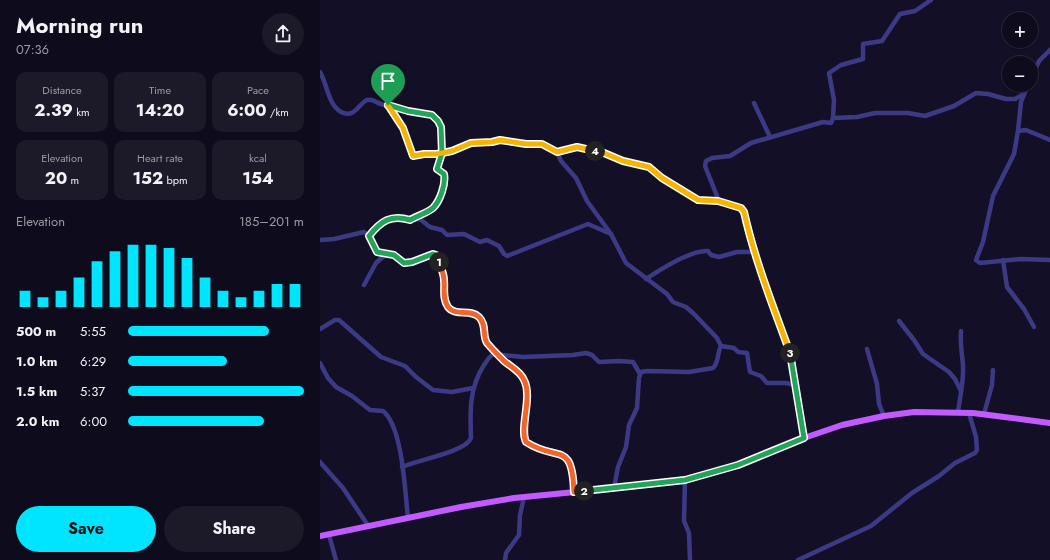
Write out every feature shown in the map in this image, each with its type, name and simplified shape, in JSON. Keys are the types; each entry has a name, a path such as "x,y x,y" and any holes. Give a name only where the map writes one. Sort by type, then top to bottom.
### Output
{"main road":[{"path":"320,536 461,507 524,497 685,480 738,465 804,438 842,425 884,416 914,412 958,412 1050,423"}],"street":[{"path":"718,201 705,166 706,161 712,158 730,156 749,144 770,137 822,122 832,122 834,100 828,73 841,65 863,60 863,44 882,40 900,14 915,11 931,0"},
{"path":"1038,62 1050,50"},
{"path":"320,72 331,100 341,112 348,113 357,110 367,100 373,100 381,104 410,112 427,114 437,120 441,127 442,153 437,166 438,171 444,174 445,179 439,197 433,208 410,220"},
{"path":"833,118 857,117 875,113 908,113 925,116 954,106 976,93 988,94 1006,99 1015,99 1024,94"},
{"path":"1024,94 1020,106 1018,131 1013,156 993,196 983,242 976,258 980,263 1021,259 1050,260"},
{"path":"754,103 770,137"},
{"path":"388,105 403,128 412,155 415,156 452,151 471,143 500,140 526,144 542,144 557,152 561,161 576,178 589,204 611,234 626,263 667,294 673,302 686,307 717,338 721,346 716,365 713,368 690,372 643,371 640,374"},
{"path":"1018,131 1026,130 1050,140"},
{"path":"557,152 577,147 604,153 623,161 649,167 662,178 695,198 700,200 718,201 738,206 743,211 753,252 774,313 792,357 804,438"},
{"path":"369,236 381,223 391,219 400,217 410,220 421,220 430,227 442,230 447,235 464,234 478,241 488,240 499,246 506,256 588,224 611,234"},
{"path":"320,240 334,239 364,232 369,236 377,252 394,255 404,263 408,263 429,254 436,255 439,259 444,276 444,300 448,307 457,312 474,314 479,317 485,329 485,340 498,354 520,373 525,380 528,394 525,438 529,443 564,455 569,460 574,474 574,492"},
{"path":"646,279 681,258 702,251 708,251 711,255 719,257 737,252 753,252"},
{"path":"364,285 376,263 386,254"},
{"path":"1002,260 1007,287 1024,309 1034,327"},
{"path":"320,329 336,320 339,320 381,357 405,366 418,379 433,390 452,392 473,388"},
{"path":"899,321 923,354 949,372 955,379 961,391"},
{"path":"958,412 963,365 960,350 961,331"},
{"path":"721,346 734,348 738,352 747,353 750,372 761,376 767,383 786,383 796,385"},
{"path":"867,349 878,384 879,404 884,416"},
{"path":"402,467 460,448 469,442 471,438 470,416 473,388 480,371 491,356 498,354 523,357 586,353 592,355 599,362 633,362 640,374 637,408 629,425 626,447 618,467 614,488"},
{"path":"320,363 328,378 336,387 352,396 370,410 383,411 387,415 399,443 408,518"},
{"path":"984,414 992,385 993,370"},
{"path":"798,560 871,526 912,492 955,463 975,453 977,450 976,437 969,413"},
{"path":"321,464 344,488 369,527"},
{"path":"685,480 684,521 689,533 690,560"},
{"path":"504,560 506,553 519,535 520,515 524,497"},
{"path":"329,535 336,560"}],"route":[{"path":"388,105 403,128 413,156 420,154 437,154 442,153 448,152 471,143 500,140 526,144 542,144 557,152 577,147 604,153 623,161 649,167 662,178 698,200 718,201 724,204 740,207 744,212 753,252 774,313 792,357 798,406 804,438 738,465 685,480 574,492 574,474 569,460 564,455 526,442 525,433 528,394 525,380 520,373 506,362 487,343 484,337 484,325 479,317 465,312 460,313 448,307 444,300 444,276 439,259 436,255 429,254 412,262 404,263 394,255 379,254 369,236 381,223 385,221 398,217 410,220 433,208 442,190 445,179 444,174 437,169 442,153 441,127 438,121 432,115 410,112 388,105"}]}
